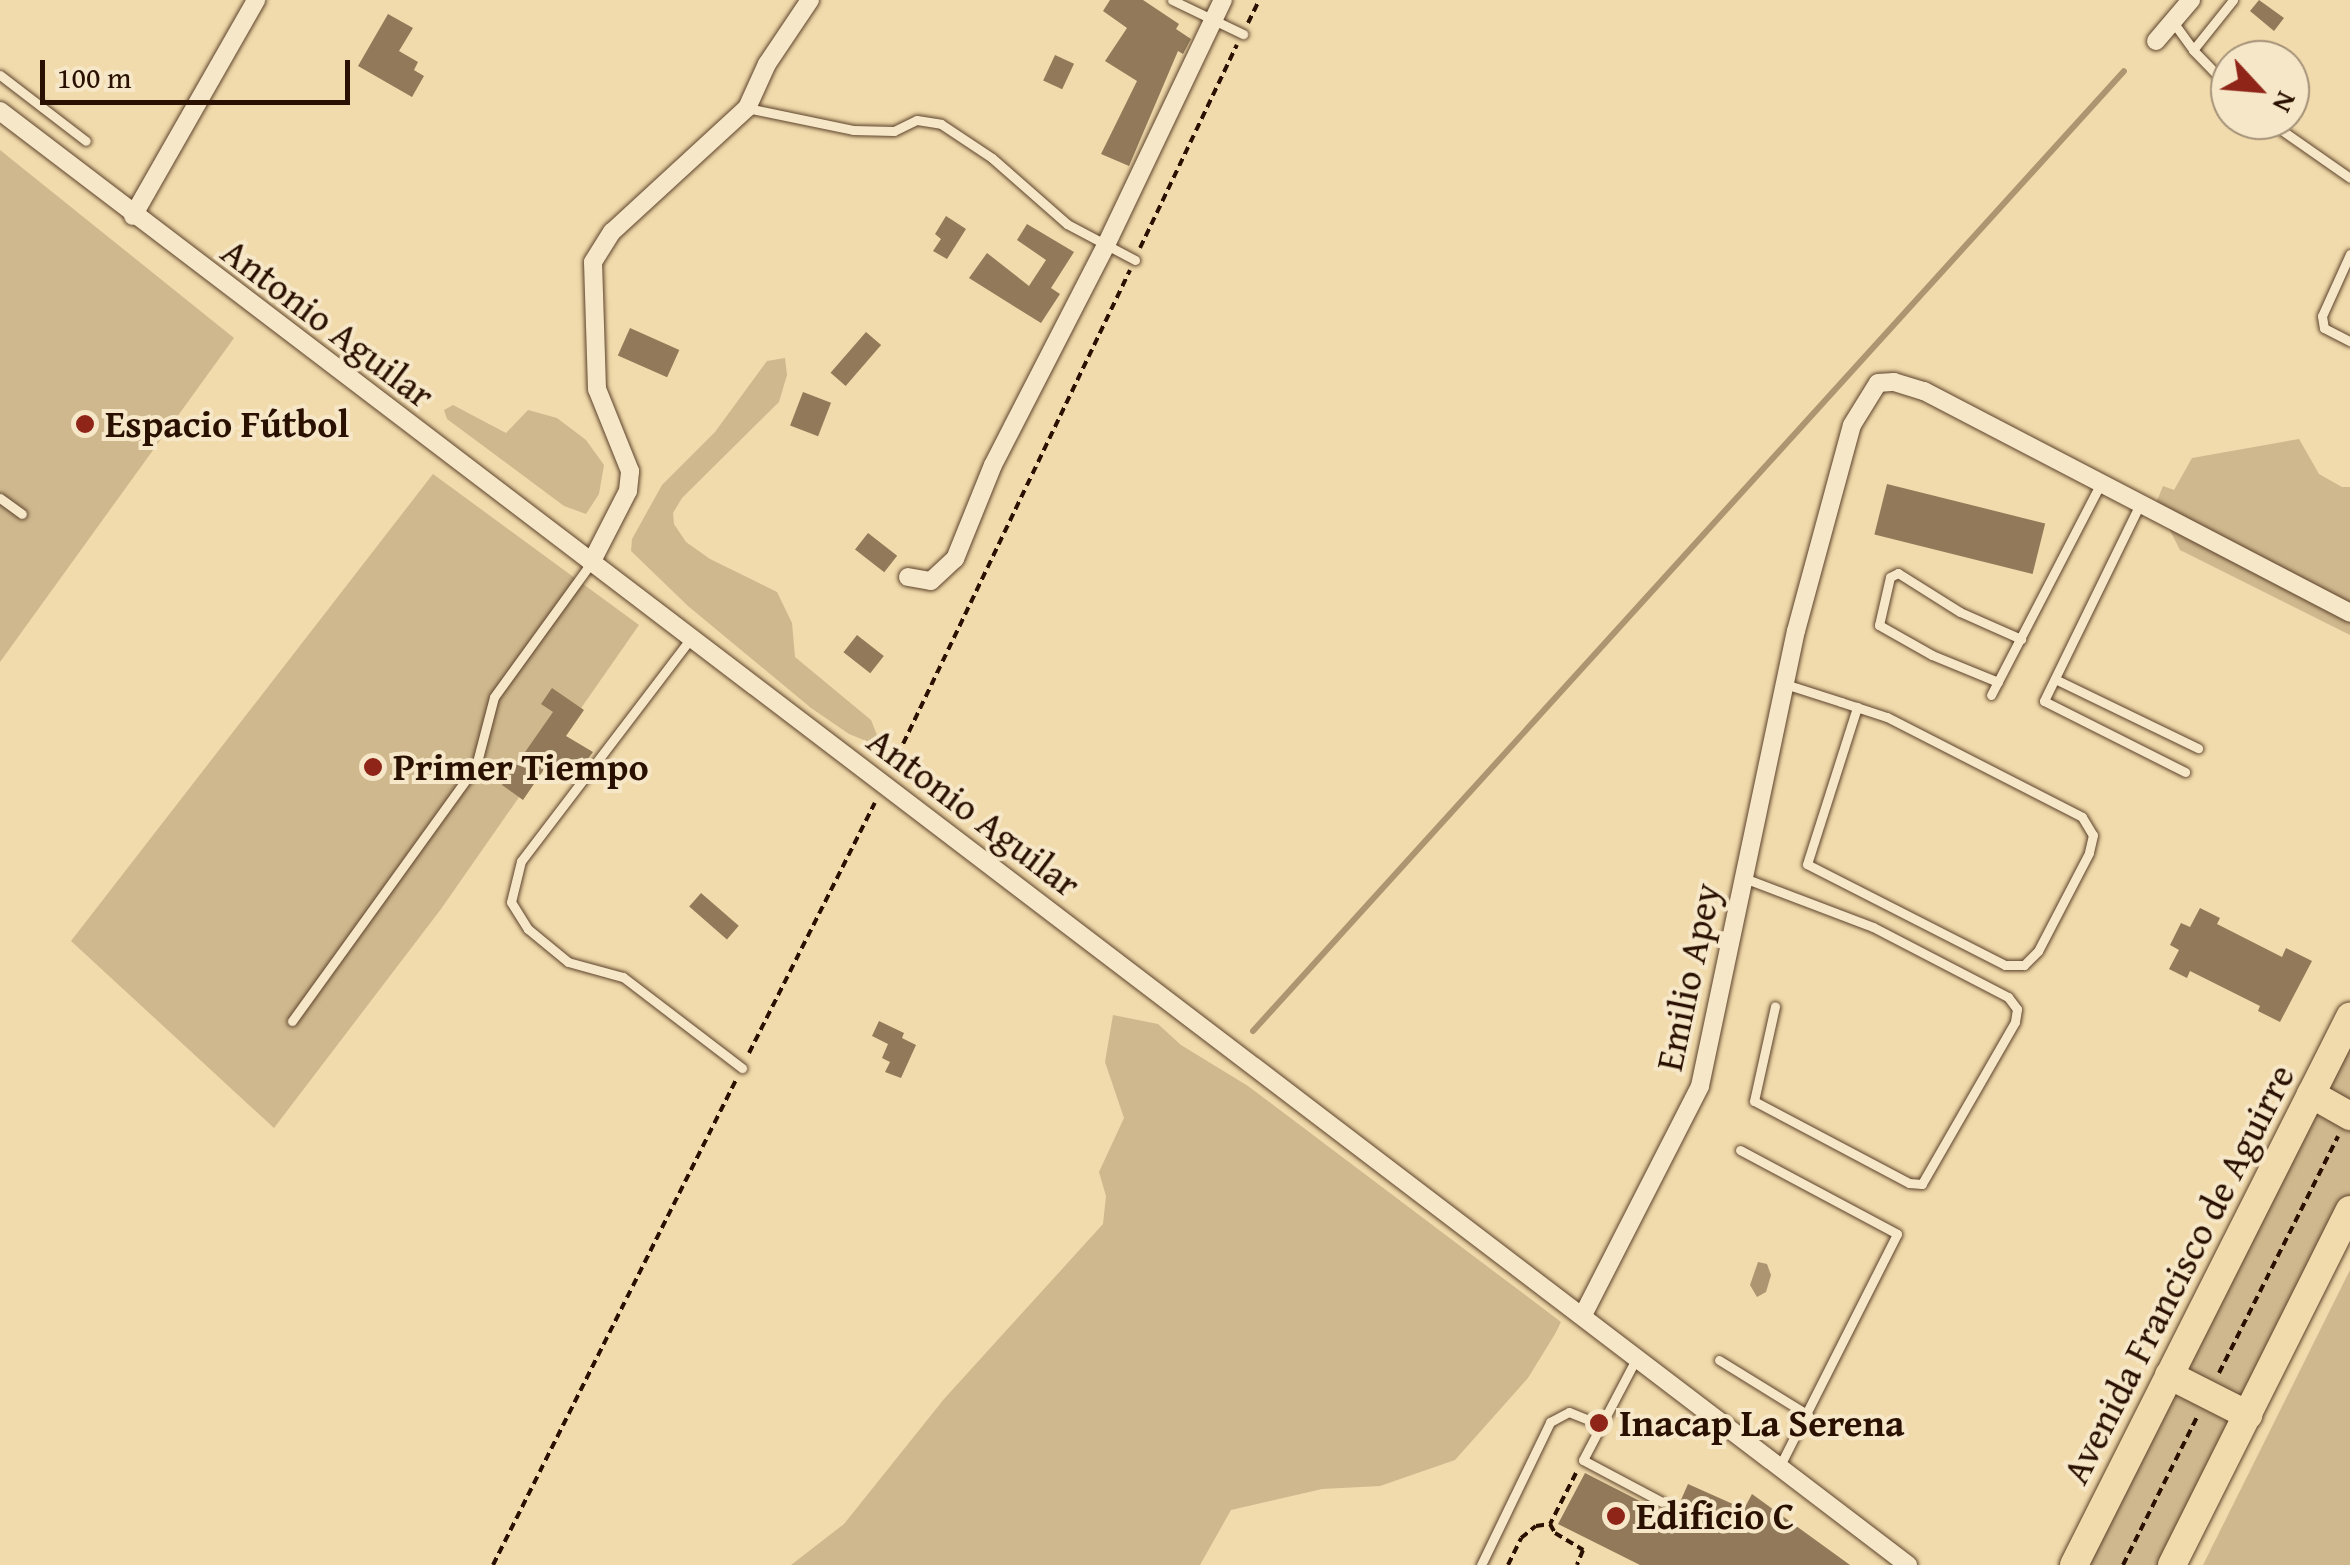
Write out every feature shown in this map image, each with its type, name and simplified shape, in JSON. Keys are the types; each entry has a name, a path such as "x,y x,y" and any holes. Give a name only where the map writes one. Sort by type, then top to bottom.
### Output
{"main road":[{"name":"Avenida Francisco de Aguirre","path":"2074,1565 2350,1017"},
{"path":"2311,1094 2350,1115"},
{"path":"2172,1565 2350,1210"},
{"path":"2170,1375 2248,1415"}],"street":[{"path":"132,216 256,0"},
{"path":"590,563 628,492 630,471 597,389 592,262 612,232 747,108 767,64 810,0"},
{"path":"908,576 932,581 954,560 993,464 1106,244 1223,0"},
{"path":"2156,41 2192,0"},
{"name":"Antonio Aguilar","path":"1,113 1908,1565"},
{"name":"Emilio Apey","path":"1582,1314 1700,1086 1796,631 1852,426 1878,383 1894,382 1924,391 2101,484"},
{"path":"2101,484 2350,613"}],"lane":[{"path":"1172,0 1242,34"},
{"path":"2193,50 2233,0"},
{"path":"2173,22 2210,67"},
{"path":"0,75 86,141"},
{"path":"747,108 854,130 894,131 917,120 942,124 992,158 1067,224 1135,260"},
{"path":"2296,140 2350,178"},
{"path":"2350,254 2322,316 2324,328 2350,341"},
{"path":"1992,694 2101,484"},
{"path":"0,498 22,514"},
{"path":"2140,504 2045,702 2185,772"},
{"path":"292,1021 476,766 494,697 590,563"},
{"path":"1998,682 1932,655 1878,624 1890,577 1898,573 1960,612 2021,638"},
{"path":"690,638 521,861 511,902 528,929 568,962 623,977 655,997 742,1068"},
{"path":"2055,679 2198,748"},
{"path":"1786,684 1857,707 1887,717 2082,816 2092,835 2089,853 2038,951 2024,965 2005,964 1808,864 1857,707"},
{"path":"1744,878 1873,928 2008,997 2016,1009 2015,1022 1922,1184 1909,1183 1754,1102 1775,1006"},
{"path":"1740,1150 1896,1234 1780,1466"},
{"path":"1637,1356 1583,1460 1662,1502"},
{"path":"1718,1360 1808,1415"},
{"path":"1481,1565 1550,1422 1569,1412 1600,1426"}],"path":[{"path":"2122,1565 2350,1115"},
{"path":"1550,1524 1583,1460"},
{"path":"1508,1565 1522,1538 1536,1526 1550,1524"},
{"path":"1550,1524 1555,1533 1583,1550 1576,1565"}],"shaded area":[{"name":"Espacio Fútbol","path":"0,150 234,338 0,662"},
{"path":"785,358 787,375 779,402 682,498 673,513 674,524 686,542 710,559 777,592 792,623 795,657 871,720 879,740 871,743 849,734 811,708 688,606 631,551 632,539 662,485 715,432 767,361"},
{"path":"453,405 506,433 528,410 557,418 586,440 604,465 599,494 586,514 564,506 447,419 444,410"},
{"path":"2299,439 2319,474 2342,487 2350,487 2350,635 2180,550 2156,503 2163,486 2174,490 2192,458"},
{"name":"Primer Tiempo","path":"433,474 639,625 441,909 274,1128 71,941"},
{"path":"1113,1015 1158,1024 1181,1045 1248,1086 1561,1322 1555,1334 1528,1378 1455,1460 1380,1486 1322,1489 1231,1510 1200,1565 791,1565 844,1524 944,1399 1103,1224 1106,1196 1099,1172 1124,1118 1105,1062"},
{"path":"2350,1037 2350,1199 2165,1565 2084,1565"},
{"path":"1758,1262 1767,1264 1771,1275 1766,1292 1757,1297 1750,1285"},
{"path":"2350,1270 2350,1565 2203,1565"}],"building":[{"path":"1110,0 1143,0 1179,24 1176,29 1191,39 1183,54 1178,51 1129,166 1101,154 1137,81 1105,61 1127,28 1103,11"},
{"path":"2259,0 2284,18 2274,31 2250,11"},
{"path":"388,14 413,28 399,51 418,62 414,70 424,76 412,97 358,66"},
{"path":"1055,55 1074,64 1062,89 1043,80"},
{"path":"946,216 966,229 947,259 933,251 941,239 935,234"},
{"path":"1027,224 1074,252 1051,288 1060,294 1041,323 969,278 987,253 1029,286 1046,260 1017,240"},
{"path":"630,328 679,350 667,377 618,355"},
{"path":"866,332 881,345 846,386 831,373"},
{"path":"803,392 831,403 818,436 790,426"},
{"path":"1887,484 2045,523 2033,574 1874,534"},
{"path":"868,533 897,556 884,572 855,550"},
{"path":"857,635 884,656 870,673 843,652"},
{"path":"552,688 584,710 566,736 593,752 572,780 547,765 523,800 502,785 553,712 541,704"},
{"path":"701,893 739,926 727,939 689,907"},
{"path":"2200,908 2220,918 2217,924 2282,957 2286,948 2312,961 2280,1022 2258,1011 2260,1006 2190,971 2187,978 2169,969 2179,950 2170,945 2181,923 2190,927"},
{"path":"879,1021 904,1033 902,1038 916,1045 901,1078 885,1072 890,1062 882,1058 888,1044 872,1036"},
{"name":"Edificio C","path":"1585,1473 1673,1518 1688,1484 1744,1509 1752,1494 1850,1565 1640,1565 1558,1524"}],"waterway":[{"path":"1253,1031 2124,71"}],"place":[{"name":"Espacio Fútbol","path":"85,424"},
{"name":"Primer Tiempo","path":"373,767"},
{"name":"Inacap La Serena","path":"1599,1423"},
{"name":"Edificio C","path":"1616,1516"}]}
